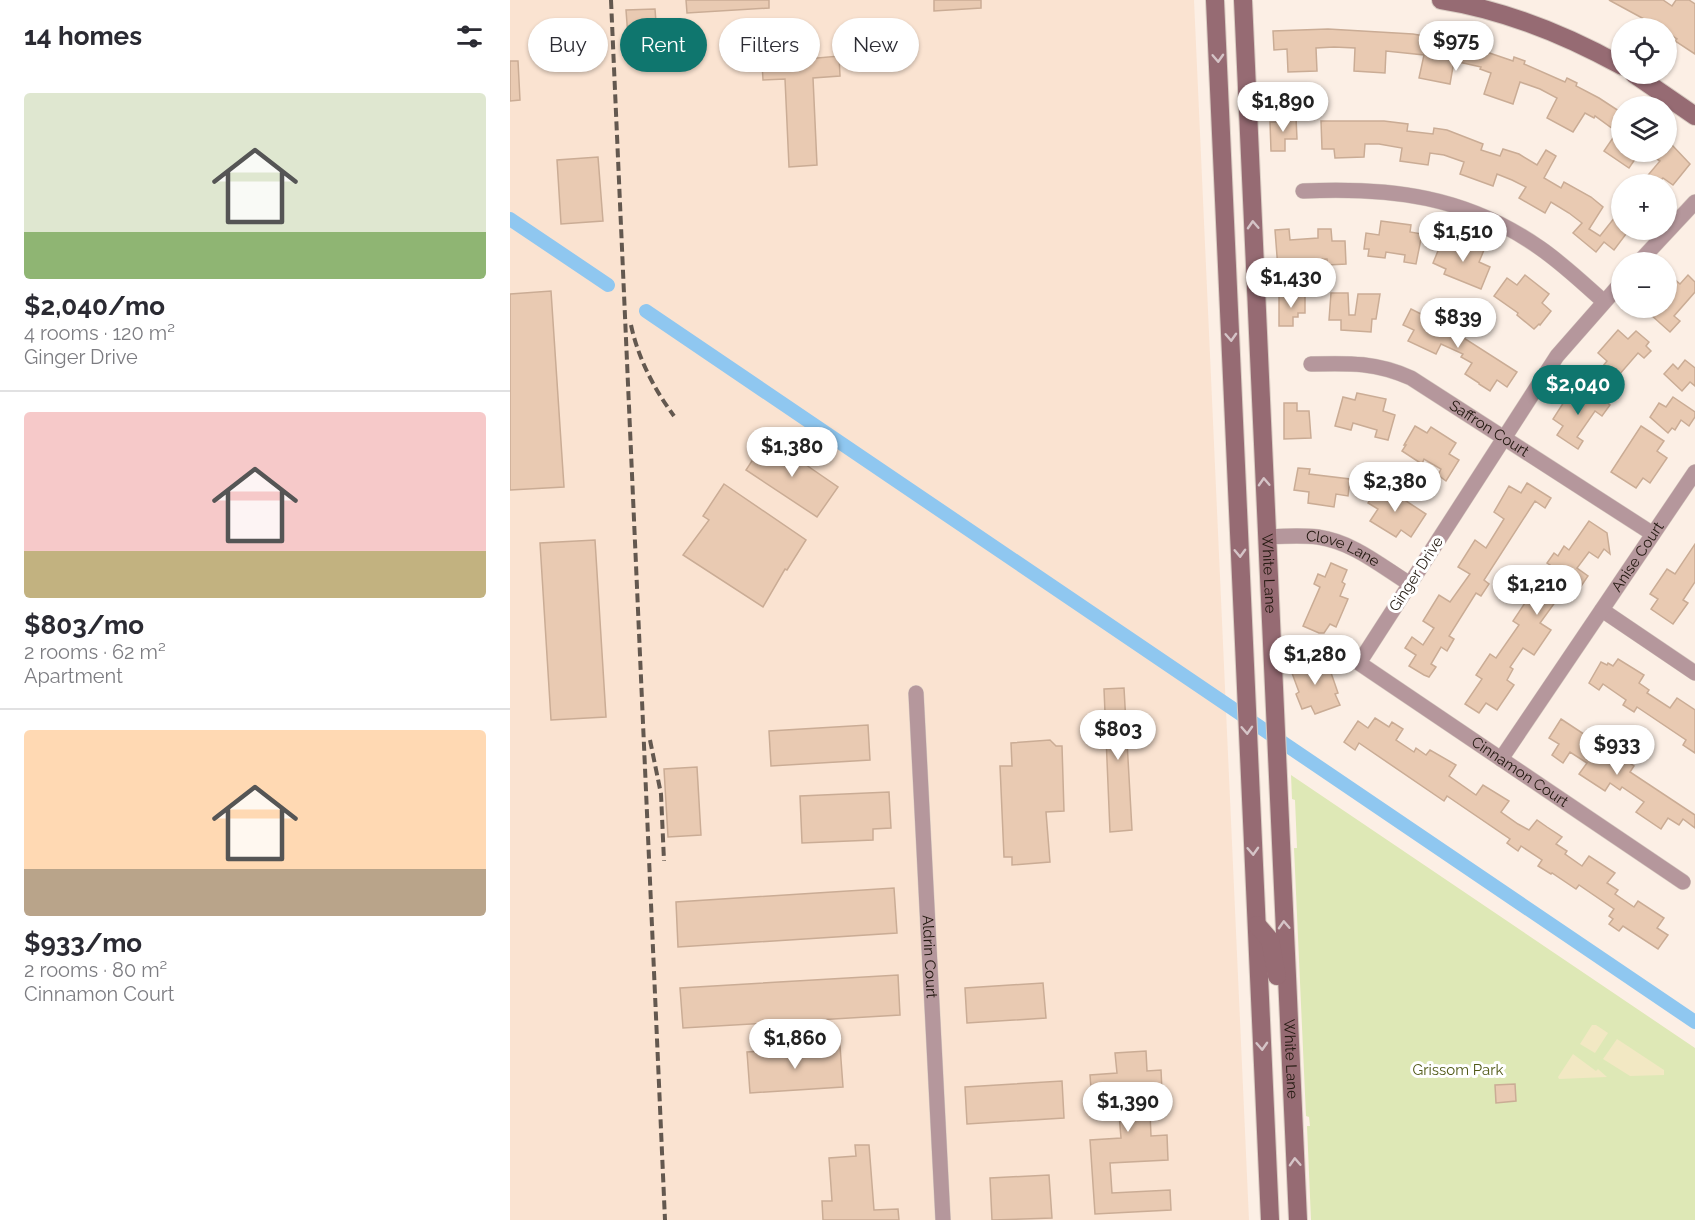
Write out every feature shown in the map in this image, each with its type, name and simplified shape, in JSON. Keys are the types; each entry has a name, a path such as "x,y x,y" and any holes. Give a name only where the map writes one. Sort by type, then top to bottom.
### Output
{"main road":[{"name":"White Lane","path":"1215,0 1270,1220"},
{"name":"White Lane","path":"1243,0 1272,688 1298,1220"},
{"path":"1441,0 1495,6 1611,60"},
{"path":"1649,84 1695,116"},
{"path":"1235,425 1251,523 1254,529 1267,537"},
{"path":"1249,777 1266,826 1280,838"},
{"path":"1257,925 1270,940 1290,1045"}],"street":[{"path":"1303,191 1365,189 1428,198 1456,206 1489,219 1539,247 1563,265 1603,302"},
{"path":"1648,252 1695,202"},
{"name":"Ginger Drive","path":"1359,663 1557,356 1611,294"},
{"name":"Saffron Court","path":"1311,364 1373,365 1411,378 1653,534"},
{"name":"Anise Court","path":"1501,759 1695,472"},
{"name":"Clove Lane","path":"1267,537 1302,536 1340,543 1355,549 1410,584"},
{"path":"1602,610 1695,673"},
{"name":"Cinnamon Court","path":"1359,663 1683,882"},
{"name":"Aldrin Court","path":"916,693 943,1220"}],"shaded area":[{"path":"510,0 1194,0 1249,1220 510,1220"}],"green space":[{"name":"Grissom Park","path":"1291,775 1695,1048 1695,1220 1311,1220 1307,1126 1310,1126 1309,1117 1306,1116 1294,848 1297,848 1295,800 1292,799"}],"sand":[{"path":"1592,1025 1608,1033 1595,1053 1580,1044"},
{"path":"1617,1039 1664,1070 1664,1075 1630,1076 1603,1059"},
{"path":"1573,1054 1607,1077 1559,1079 1558,1077"}],"building":[{"path":"686,0 769,0 769,8 687,13"},
{"path":"934,0 981,0 981,8 934,11"},
{"path":"1609,0 1663,0 1672,6 1676,0 1689,0 1695,4 1695,54 1677,42 1677,18 1642,18"},
{"path":"655,9 656,18 627,18 626,10"},
{"path":"1328,29 1430,37 1431,34 1442,37 1441,41 1469,46 1513,61 1514,57 1525,61 1524,64 1565,82 1567,78 1577,83 1576,86 1611,106 1611,128 1595,116 1594,118 1585,113 1573,132 1547,118 1557,98 1520,82 1513,104 1484,94 1491,73 1480,69 1481,67 1454,61 1450,84 1419,78 1424,55 1386,51 1385,73 1354,71 1355,48 1316,48 1317,71 1288,72 1287,49 1274,50 1273,31"},
{"path":"832,57 832,72 840,72 840,76 813,78 817,165 789,167 785,79 763,80 763,72 820,72 820,58"},
{"path":"510,61 518,61 520,100 510,101"},
{"path":"1284,117 1296,117 1297,139 1285,139 1285,151 1271,151 1270,122 1284,122"},
{"path":"1321,121 1384,121 1408,124 1407,131 1433,134 1434,128 1447,130 1483,144 1481,150 1500,156 1503,149 1519,154 1537,165 1546,150 1556,156 1544,178 1561,188 1564,182 1591,197 1603,207 1589,229 1600,236 1611,222 1611,240 1622,240 1614,250 1604,242 1596,252 1573,233 1582,223 1569,213 1551,202 1545,213 1519,198 1526,187 1497,174 1493,186 1460,174 1464,162 1444,155 1430,153 1428,165 1400,161 1402,148 1379,144 1365,144 1364,157 1335,158 1334,149 1322,149"},
{"path":"1611,141 1611,156 1604,151"},
{"path":"1677,150 1690,164 1677,180 1677,174 1649,174 1659,162 1677,162"},
{"path":"598,157 603,221 561,224 557,160"},
{"path":"1620,162 1633,162 1629,168"},
{"path":"1381,221 1411,225 1410,232 1422,234 1416,264 1404,262 1405,255 1386,252 1385,258 1368,256 1369,249 1364,249 1366,233 1379,235"},
{"path":"1289,229 1290,240 1318,238 1318,229 1331,229 1332,241 1345,241 1346,264 1328,265 1327,259 1301,260 1302,268 1278,269 1275,230"},
{"path":"1456,239 1484,250 1479,262 1490,267 1481,289 1444,274 1446,269 1433,263 1440,246 1451,250"},
{"path":"1525,275 1549,294 1542,303 1551,311 1534,329 1517,315 1518,313 1494,296 1507,278 1517,285"},
{"path":"1688,275 1695,282 1695,292 1677,313 1677,281 1680,284"},
{"path":"551,291 564,487 510,490 510,294"},
{"path":"1331,293 1348,293 1349,315 1355,315 1358,294 1380,294 1376,319 1372,319 1371,332 1341,330 1341,320 1329,320"},
{"path":"1305,295 1305,313 1298,313 1298,317 1293,317 1293,326 1279,326 1279,296"},
{"path":"1411,309 1447,327 1451,320 1462,326 1459,335 1517,372 1507,387 1497,380 1490,391 1465,374 1472,363 1461,357 1463,354 1441,344 1436,354 1408,341 1414,330 1403,325"},
{"path":"1654,318 1676,318 1680,321 1670,332"},
{"path":"1618,330 1628,339 1636,331 1649,342 1646,346 1651,351 1644,358 1638,353 1612,383 1599,371 1607,361 1598,353"},
{"path":"1685,360 1695,368 1695,386 1690,382 1682,391 1664,374 1673,364 1678,369"},
{"path":"1587,389 1610,405 1602,416 1595,411 1577,437 1583,441 1578,449 1557,435 1563,426 1553,419 1569,394 1580,401"},
{"path":"1357,393 1386,399 1383,411 1395,415 1388,440 1375,437 1377,430 1353,423 1351,430 1335,426 1343,397 1355,400"},
{"path":"1673,397 1695,412 1695,417 1689,426 1681,420 1675,430 1672,428 1668,433 1650,417 1659,403 1666,407"},
{"path":"1284,403 1297,403 1297,411 1309,411 1311,438 1284,439"},
{"path":"1415,426 1427,433 1431,427 1456,443 1449,454 1459,460 1446,481 1438,475 1441,469 1424,459 1422,464 1402,451"},
{"path":"1641,426 1664,441 1657,451 1667,458 1650,483 1643,478 1636,488 1611,472"},
{"path":"767,438 838,487 817,517 746,470"},
{"path":"1298,468 1310,469 1309,474 1350,479 1348,496 1336,494 1334,507 1308,503 1309,492 1294,490"},
{"path":"1527,483 1551,498 1545,508 1535,501 1484,580 1489,584 1481,596 1476,593 1449,636 1454,639 1447,651 1441,647 1431,664 1436,667 1429,677 1424,675 1409,666 1416,655 1405,648 1412,637 1423,645 1434,628 1423,621 1439,595 1450,602 1470,574 1458,567 1475,540 1486,548 1504,519 1494,512 1509,486 1521,493"},
{"path":"724,484 806,540 787,570 785,569 763,607 683,555 709,520 703,516"},
{"path":"1380,484 1426,514 1411,537 1401,530 1396,537 1370,521 1378,509 1368,503"},
{"path":"1589,521 1607,533 1610,554 1604,549 1598,558 1589,552 1577,568 1588,576 1571,601 1561,594 1540,623 1551,630 1534,655 1523,648 1510,667 1513,669 1507,680 1514,685 1497,710 1486,703 1479,713 1465,704 1482,679 1476,675 1490,654 1496,658 1519,625 1513,621 1550,565 1547,563 1554,553 1558,556 1564,546 1569,550"},
{"path":"595,540 606,717 551,720 540,543"},
{"path":"1695,544 1695,582 1683,600 1688,603 1673,624 1651,609 1658,599 1650,594 1667,569 1675,574"},
{"path":"1331,563 1347,570 1340,596 1348,599 1336,627 1330,624 1324,633 1319,633 1303,626 1320,587 1314,584 1318,574 1325,577"},
{"path":"1313,657 1317,668 1328,664 1340,705 1315,714 1311,706 1302,709 1296,694 1299,692 1289,665"},
{"path":"1618,659 1644,675 1639,683 1649,690 1647,693 1670,708 1677,698 1695,710 1695,753 1683,745 1686,740 1637,707 1634,712 1623,705 1626,700 1603,684 1599,690 1589,683 1601,662 1613,666"},
{"path":"1124,688 1132,830 1110,832 1104,689"},
{"path":"1375,718 1389,727 1392,722 1403,729 1396,740 1414,752 1416,748 1426,755 1430,750 1456,765 1449,776 1476,795 1483,785 1509,801 1501,812 1518,824 1529,830 1537,820 1562,837 1556,844 1567,851 1565,854 1582,866 1589,856 1615,873 1607,883 1618,890 1615,894 1634,907 1638,901 1664,918 1657,928 1668,935 1658,949 1623,926 1619,931 1609,924 1613,919 1609,916 1614,909 1579,885 1576,889 1538,866 1542,860 1521,846 1518,851 1507,843 1510,839 1447,796 1444,801 1359,743 1355,750 1344,742 1358,721 1368,728"},
{"path":"1561,719 1602,746 1599,751 1621,766 1625,760 1634,766 1630,772 1695,815 1695,828 1683,819 1679,825 1668,818 1661,829 1636,812 1644,802 1622,787 1620,790 1610,783 1605,791 1579,774 1587,763 1570,752 1563,763 1552,755 1559,744 1549,738"},
{"path":"868,725 870,760 771,766 769,731"},
{"path":"1050,740 1056,746 1062,746 1064,811 1046,812 1050,862 1012,865 1012,857 1004,857 1000,766 1012,766 1011,743"},
{"path":"697,767 701,835 668,837 664,769"},
{"path":"889,792 891,828 873,829 873,840 802,843 800,796"},
{"path":"894,888 897,933 678,947 676,902"},
{"path":"898,975 900,1015 683,1028 680,988"},
{"path":"1043,983 1046,1018 967,1023 965,988"},
{"path":"840,1046 843,1087 750,1093 747,1052"},
{"path":"1146,1051 1147,1071 1161,1070 1163,1112 1150,1113 1151,1136 1167,1135 1168,1160 1110,1163 1112,1193 1170,1190 1171,1210 1095,1214 1090,1140 1121,1138 1119,1114 1093,1116 1090,1075 1117,1073 1115,1053"},
{"path":"1062,1081 1064,1118 967,1124 965,1087"},
{"path":"1515,1084 1516,1101 1496,1103 1495,1085"},
{"path":"855,1145 869,1145 874,1210 898,1209 899,1220 823,1220 822,1201 832,1201 829,1158 856,1156"},
{"path":"1049,1175 1052,1218 992,1220 990,1178"}],"waterway":[{"path":"510,219 608,285"},
{"path":"646,311 1695,1022"}],"railway":[{"path":"611,0 665,1220"},
{"path":"631,325 648,373 674,416"},
{"path":"650,740 661,794 664,861"}]}
